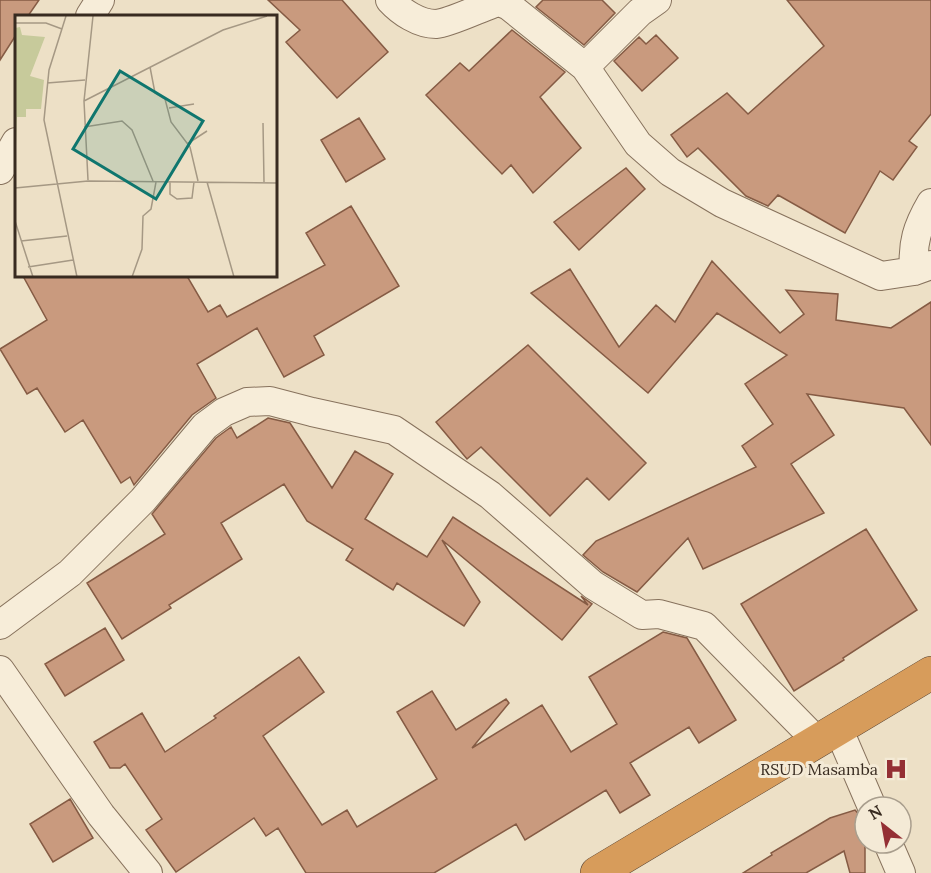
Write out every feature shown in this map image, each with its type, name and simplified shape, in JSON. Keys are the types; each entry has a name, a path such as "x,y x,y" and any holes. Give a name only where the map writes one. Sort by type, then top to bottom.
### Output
{"highway":[{"path":"597,873 931,673"}],"street":[{"path":"91,15 100,0"},
{"path":"390,0 399,10 421,21 437,24 500,2 509,6 585,67 638,144 670,172 722,203 881,276 923,268 913,251 918,226 931,203"},
{"path":"585,67 640,12 657,0"},
{"path":"0,171 15,144"},
{"path":"0,625 70,573 143,500 205,426 224,412 247,402 270,401 394,430 490,495 593,585 642,615 659,614 704,626 827,734 865,795"},
{"path":"0,670 101,815 148,873"},
{"path":"893,855 901,873"}],"building":[{"path":"0,0 39,0 29,15 15,15 15,37 0,60"},
{"path":"268,0 342,0 388,52 337,98 286,42 300,30"},
{"path":"543,0 602,0 615,13 584,45 536,7"},
{"path":"787,0 931,0 931,114 909,141 917,147 893,180 880,171 845,233 778,195 768,206 746,196 698,148 687,157 671,135 727,93 748,114 824,46"},
{"path":"512,30 565,72 540,97 581,148 533,193 511,165 502,174 426,95 460,63 469,71"},
{"path":"656,35 678,58 642,91 614,61 639,37 646,44"},
{"path":"359,118 385,159 346,182 321,140"},
{"path":"626,168 645,189 579,250 554,222"},
{"path":"351,206 399,286 314,336 324,355 284,377 257,328 197,364 216,398 192,415 134,485 130,477 121,483 83,420 65,432 37,388 27,394 0,349 47,320 24,278 188,278 208,312 220,305 227,317 325,265 306,233"},
{"path":"712,261 780,333 804,314 786,290 838,294 836,320 891,328 931,302 931,445 904,408 807,394 834,435 791,464 824,513 703,569 688,538 637,592 603,572 583,555 596,541 756,467 742,446 773,424 745,384 787,355 717,313 648,393 531,293 570,269 619,347 656,305 675,322"},
{"path":"528,345 646,463 609,500 587,478 550,516 481,447 467,459 436,422"},
{"path":"268,418 290,423 332,488 355,451 393,474 365,519 427,557 453,517 588,605 581,596 592,604 562,640 442,540 480,602 464,626 397,583 393,590 346,560 353,549 307,521 284,484 221,523 242,559 169,605 171,608 122,639 87,583 165,534 152,514 216,438 231,427 237,438"},
{"path":"866,529 917,610 794,691 741,604"},
{"path":"105,628 124,660 65,696 45,664"},
{"path":"663,632 687,638 736,720 699,743 689,727 630,763 650,795 620,813 606,790 525,840 516,824 434,873 306,873 278,828 266,836 254,818 176,872 146,830 162,819 125,764 120,768 110,768 94,742 142,713 165,752 299,657 324,692 263,736 322,825 347,810 357,827 437,779 397,712 432,691 456,730 506,699 509,703 472,748 542,705 571,752 617,724 589,677"},
{"path":"70,799 93,838 53,862 30,824"},
{"path":"853,811 853,855 865,855 865,873 850,873 844,851 806,873 743,873 772,855 771,853 830,818"}],"place":[{"name":"RSUD Masamba","path":"896,769"}]}
